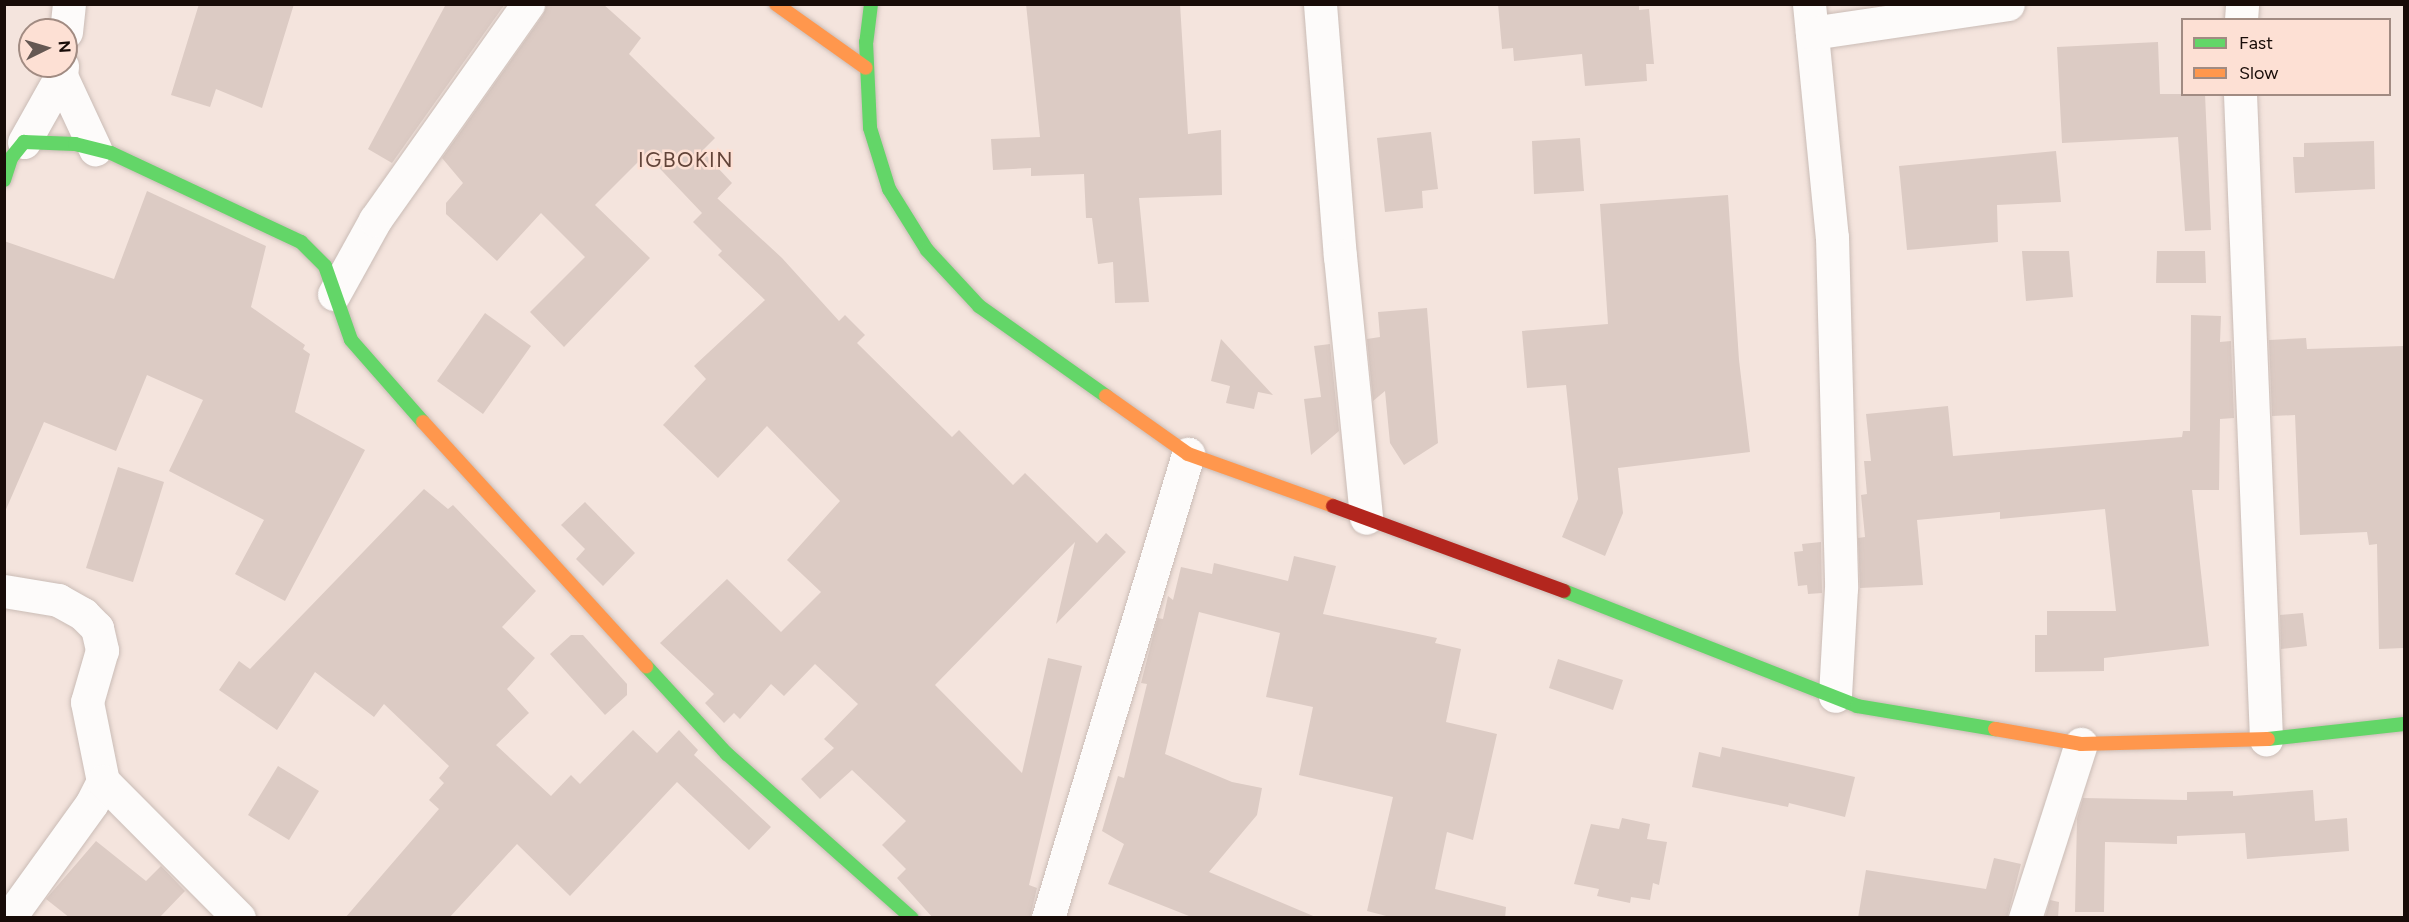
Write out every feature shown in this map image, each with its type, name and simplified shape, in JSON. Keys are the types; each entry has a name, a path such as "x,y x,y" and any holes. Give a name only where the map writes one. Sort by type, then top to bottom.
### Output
{"main road":[{"path":"776,4 866,68"},
{"path":"871,4 866,68 870,128 889,189 927,250 979,306 1188,454 1366,518 1857,706 2081,744 2266,739 2404,724"},
{"path":"4,180 11,158 24,142 95,149 301,242 325,266 351,340 373,368 727,754 912,918"}],"street":[{"path":"334,294 375,220 528,4"},
{"path":"1320,4 1340,256 1366,518"},
{"path":"1835,696 1841,588 1832,237 1811,19 2008,4"},
{"path":"24,142 58,78"},
{"path":"65,78 95,149"},
{"path":"2240,96 2266,739"},
{"path":"1048,918 1188,454"},
{"path":"4,591 58,600 97,628 102,650 87,702 103,781 239,918"},
{"path":"2025,918 2081,744"},
{"path":"9,918 92,803 103,781"}],"building":[{"path":"199,4 294,4 262,108 216,89 210,107 171,95"},
{"path":"446,4 505,4 392,163 368,149"},
{"path":"547,4 603,4 641,38 629,54 715,138 702,151 732,183 717,198 782,258 839,321 845,315 865,335 857,343 952,437 959,430 1013,485 1025,473 1097,543 1106,533 1126,552 1056,624 1075,542 935,685 1022,773 1048,658 1082,666 1029,885 1037,888 1030,918 933,918 897,878 906,869 882,845 906,821 852,770 820,799 801,779 834,748 824,739 858,704 815,664 784,696 771,684 740,719 734,713 724,723 705,703 714,694 660,643 727,579 781,632 821,592 787,560 840,501 767,426 718,478 663,425 706,379 694,366 765,300 718,255 722,251 693,222 702,213 646,154 595,205 650,258 564,347 530,312 585,257 541,213 497,261 446,214 446,203 463,183 442,158 543,15"},
{"path":"1026,4 1180,4 1188,134 1221,130 1222,195 1139,198 1149,302 1115,303 1113,262 1098,264 1092,218 1086,218 1084,174 1031,176 1031,168 993,170 991,139 1040,137"},
{"path":"1498,4 1639,4 1639,10 1649,9 1654,64 1646,64 1647,81 1585,86 1582,54 1514,61 1513,48 1502,49"},
{"path":"2158,42 2160,94 2205,96 2211,230 2185,231 2178,137 2062,143 2057,47"},
{"path":"1431,132 1438,189 1422,191 1423,208 1385,212 1377,138"},
{"path":"1580,138 1584,191 1534,194 1532,141"},
{"path":"2374,141 2375,189 2295,193 2293,157 2304,157 2304,143"},
{"path":"2056,151 2061,202 1997,205 1998,242 1907,250 1899,166"},
{"path":"147,191 266,246 251,307 305,345 303,349 310,354 295,412 365,450 285,601 235,574 264,520 169,471 203,400 147,375 116,451 44,422 4,514 4,241 114,279"},
{"path":"1728,195 1739,360 1750,452 1618,468 1623,513 1605,556 1562,537 1578,499 1566,385 1527,388 1522,331 1608,324 1600,204"},
{"path":"2022,251 2069,251 2073,297 2026,301"},
{"path":"2157,251 2205,251 2206,283 2156,283"},
{"path":"1427,308 1438,443 1404,465 1390,443 1385,391 1373,401 1367,339 1380,337 1378,312"},
{"path":"485,313 531,346 483,414 437,381"},
{"path":"2191,315 2221,316 2220,342 2231,341 2234,418 2220,419 2219,490 2192,490 2209,646 2104,658 2104,671 2035,672 2035,635 2047,635 2047,611 2116,611 2105,509 2000,519 2000,512 1917,520 1923,585 1860,588 1858,538 1865,537 1861,495 1867,494 1864,461 1871,461 1866,414 1948,406 1953,456 2182,437 2183,431 2190,431"},
{"path":"2306,338 2307,349 2404,346 2404,648 2379,649 2377,544 2369,545 2367,532 2300,535 2295,415 2272,416 2269,340"},
{"path":"1221,339 1273,395 1258,392 1254,409 1226,403 1230,386 1211,381"},
{"path":"1330,344 1339,431 1311,455 1304,399 1321,397 1314,346"},
{"path":"118,467 164,482 133,582 86,568"},
{"path":"424,489 448,509 453,505 536,591 502,627 535,658 507,689 529,713 496,745 551,796 571,775 580,784 633,730 657,753 679,730 698,750 694,755 771,827 749,850 677,782 570,896 517,844 449,918 345,918 439,809 429,800 444,783 439,778 449,766 384,704 374,717 315,672 277,730 219,690 239,661 250,669"},
{"path":"585,502 635,553 603,586 576,559 585,549 561,525"},
{"path":"1821,542 1822,593 1808,594 1807,585 1798,586 1794,552 1803,551 1802,544"},
{"path":"1294,556 1336,566 1323,614 1437,638 1435,643 1461,649 1446,722 1497,734 1473,840 1447,832 1435,889 1506,907 1505,918 1394,918 1367,911 1393,797 1299,775 1313,707 1266,697 1280,633 1199,612 1165,754 1232,782 1262,788 1257,815 1209,872 1318,918 1194,918 1108,884 1124,844 1102,831 1118,776 1124,778 1147,684 1141,683 1158,618 1163,619 1168,596 1173,600 1181,567 1212,574 1214,563 1288,581"},
{"path":"2303,613 2307,646 2281,649 2280,615"},
{"path":"571,635 583,635 627,684 627,695 605,715 550,654"},
{"path":"1558,659 1623,680 1613,710 1549,688"},
{"path":"1722,747 1855,777 1845,817 1789,803 1788,807 1692,787 1699,752 1720,757"},
{"path":"278,766 319,791 289,840 248,815"},
{"path":"2313,790 2315,821 2347,818 2349,851 2247,859 2245,833 2177,836 2177,844 2105,842 2104,912 2075,912 2077,819 2083,798 2187,800 2187,792 2233,791 2233,796"},
{"path":"1622,818 1650,824 1647,839 1667,842 1659,885 1653,883 1650,900 1631,897 1630,903 1597,896 1599,889 1574,884 1591,824 1619,829"},
{"path":"96,841 146,881 161,866 185,891 159,918 70,918 46,899"},
{"path":"1994,858 2021,864 2007,918 1858,918 1866,870 1986,889"},
{"path":"2050,900 2059,902 2058,918 2045,918"}],"traffic: fast":[{"path":"871,4 866,42 870,128 889,189 927,250 979,306 1106,396"},
{"path":"4,180 11,158 24,142 75,144 111,153 301,242 325,266 351,340 423,422"},
{"path":"1564,591 1857,706 1995,729"},
{"path":"646,666 727,754 912,918"},
{"path":"2268,739 2404,724"}],"traffic: slow":[{"path":"776,4 866,68"},
{"path":"1106,396 1188,454 1333,506"},
{"path":"423,422 646,666"},
{"path":"1995,729 2081,744 2268,739"}],"traffic: jam":[{"path":"1333,506 1564,591"}],"district":[{"name":"IGBOKIN","path":"686,160"}]}
